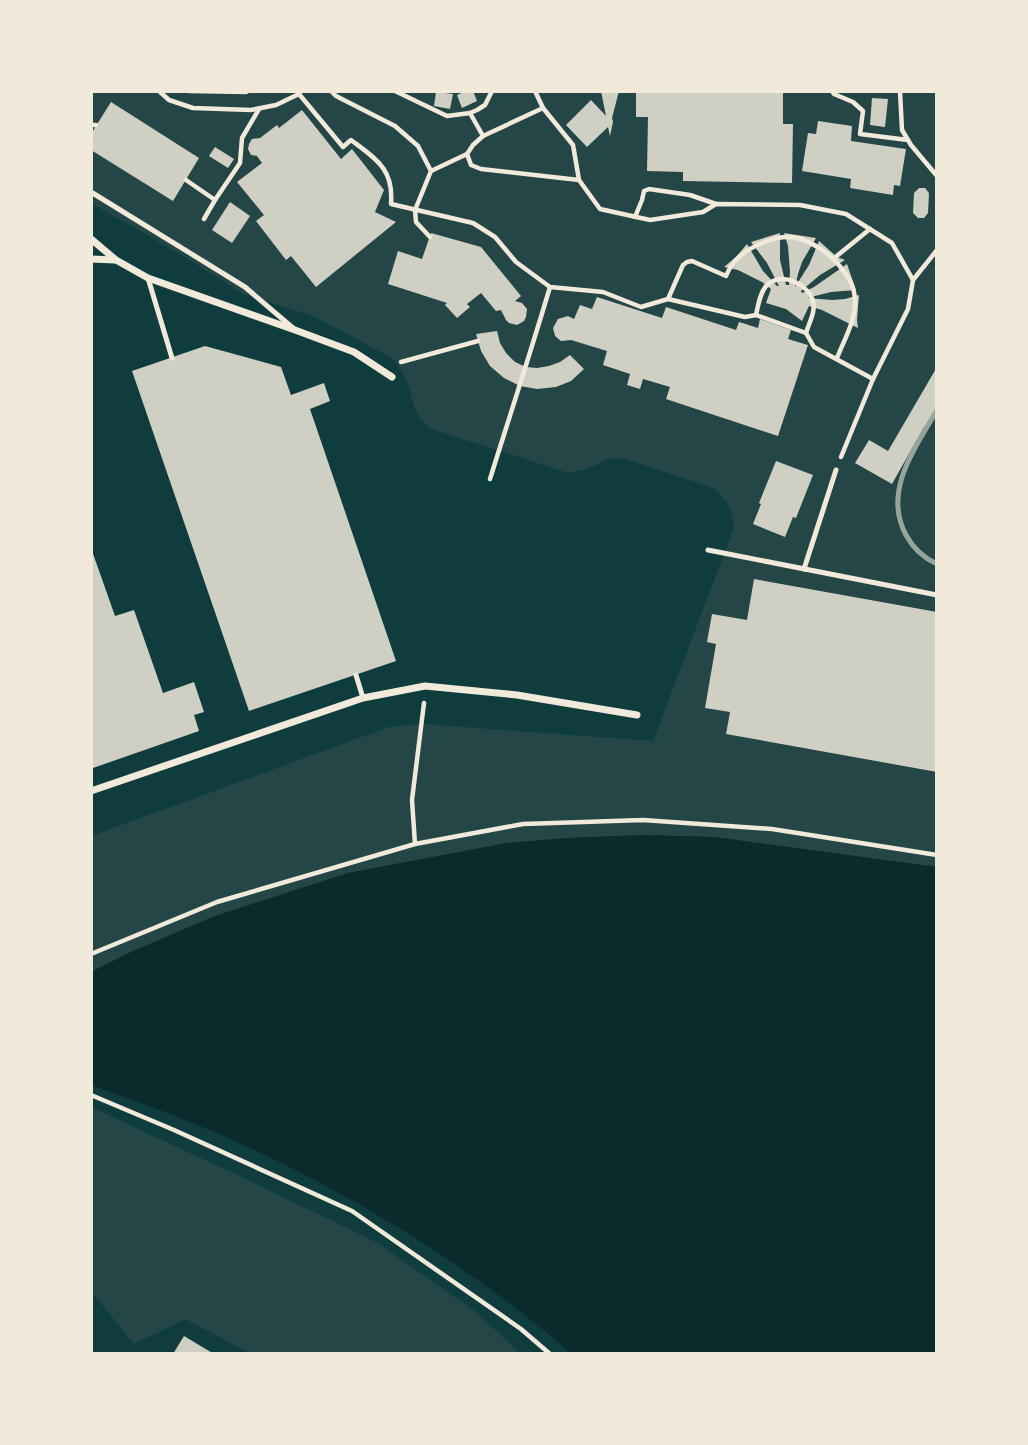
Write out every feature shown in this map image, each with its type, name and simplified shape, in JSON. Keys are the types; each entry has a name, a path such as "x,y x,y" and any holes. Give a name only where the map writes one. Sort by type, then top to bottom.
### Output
{"street":[{"path":"91,239 116,260 148,278 354,352 392,377"},
{"path":"91,260 116,260"},
{"path":"91,791 363,698 425,686 517,695 637,715"}],"lane":[{"path":"91,192 245,287 295,330"},
{"path":"148,278 172,358"},
{"path":"804,569 836,470"},
{"path":"708,550 937,595"},
{"path":"356,675 363,698"}],"path":[{"path":"159,91 169,100 193,108 251,110 276,105 299,93 343,147 351,140 381,163 392,192 391,204 473,223 495,237 516,262 550,287 603,292 641,307 668,299 745,317 756,315 806,333 814,346 873,379"},
{"path":"189,91 248,91"},
{"path":"331,91 395,126 418,146 431,171"},
{"path":"395,91 447,117 470,113 485,105 492,91"},
{"path":"535,91 543,108 573,145 579,180 600,209 650,220 703,212 716,204"},
{"path":"832,91 853,102 863,111 860,134 908,140"},
{"path":"900,91 902,130 937,176"},
{"path":"204,219 240,163 242,138 259,108"},
{"path":"430,237 416,222 415,210 431,171 467,154 483,136 543,108"},
{"path":"470,113 483,136"},
{"path":"467,154 471,165 481,169 579,180"},
{"path":"186,180 215,200"},
{"path":"635,217 644,191 649,189 691,195 716,204 800,205 846,214 892,243 913,280"},
{"path":"834,259 870,229"},
{"path":"668,299 683,265 687,262 692,261 726,276 734,262 749,250 773,239 796,238 816,246 834,259 851,280 855,301 853,320 837,358"},
{"path":"836,470 873,379 908,309 913,280 937,250"},
{"path":"756,315 763,292 769,284 780,280 793,281 810,293 814,303 806,333"},
{"path":"490,479 550,287"},
{"path":"425,355 478,341"},
{"path":"415,844 412,800 423,724 425,686"},
{"path":"91,954 217,902 415,844 523,824 643,820 772,829 937,855"},
{"path":"91,1095 352,1211 521,1329 550,1354"}],"shaded area":[{"path":"91,91 937,91 937,867 714,837 643,835 507,843 348,873 215,916 91,972 91,836 389,727 423,724 653,741 734,528 729,506 714,488 622,458 608,459 587,469 568,473 432,429 418,415 406,380 392,358 313,316 243,294 91,203"},
{"path":"643,835 714,837 937,867 937,1354 572,1354 534,1322 453,1263 325,1185 235,1141 91,1085 91,972 133,951 215,916 348,873 507,843"},
{"path":"91,1107 376,1242 476,1312 521,1354 252,1354 185,1319 134,1344 91,1291"}],"building":[{"path":"473,91 477,101 462,108 457,95"},
{"path":"601,91 619,91 610,136 608,127 587,147 566,125 591,100 606,116"},
{"path":"636,91 783,91 783,124 793,124 792,183 683,181 683,172 647,171 648,117 636,117"},
{"path":"436,92 453,94 450,109 434,106"},
{"path":"872,98 888,99 885,127 870,125"},
{"path":"111,102 199,158 173,201 91,150 91,134"},
{"path":"302,110 341,159 352,149 384,190 375,212 396,222 316,287 291,256 286,260 256,221 264,215 237,182 262,163 257,156 251,155 248,149 252,139 260,138 277,125 279,128"},
{"path":"818,121 852,126 851,141 906,149 900,186 894,185 893,195 850,188 851,179 802,171 808,133 816,134"},
{"path":"215,147 234,159 228,168 209,156"},
{"path":"919,188 925,188 929,193 928,213 924,218 918,218 913,213 914,193"},
{"path":"230,202 250,216 232,243 212,230"},
{"path":"431,233 481,247 521,296 515,301 522,303 527,309 524,321 517,325 509,323 501,310 496,311 481,293 467,304 470,307 457,318 445,305 447,303 388,284 398,251 422,259"},
{"path":"780,233 780,260 786,285 789,285 790,272 784,233 816,238 802,262 795,287 809,265 819,241 837,257 845,260 820,275 801,291 802,293 814,287 847,264 856,290 807,298 832,300 859,295 858,328 809,306 802,321 786,309 766,303 771,289 762,282 738,270 724,267 747,244 763,271 779,286 767,263 751,242"},
{"path":"597,297 662,318 666,307 736,330 739,322 758,328 760,319 791,330 788,339 808,345 778,436 666,399 670,387 643,379 640,389 627,385 630,374 603,365 607,351 571,340 561,341 555,336 553,328 558,319 568,316 574,319 580,305 592,309"},
{"path":"497,331 506,353 515,362 526,367 549,366 570,355 584,369 571,381 556,387 537,389 520,386 504,378 490,366 481,351 476,334"},
{"path":"205,346 281,367 291,395 324,383 330,401 310,409 396,661 249,711 132,371"},
{"path":"937,367 937,414 928,429 924,427 892,484 855,463 869,440 888,451"},
{"path":"776,461 813,475 796,518 793,517 785,537 753,524"},
{"path":"91,548 115,616 134,610 163,693 194,682 204,712 194,715 199,731 93,768 91,762"},
{"path":"754,579 937,612 937,772 726,734 730,712 705,708 716,644 707,642 712,614 747,620"},
{"path":"184,1336 214,1354 173,1354"}],"railway":[{"path":"937,410 905,470 898,502 900,519 909,540 919,552 937,564"}]}
